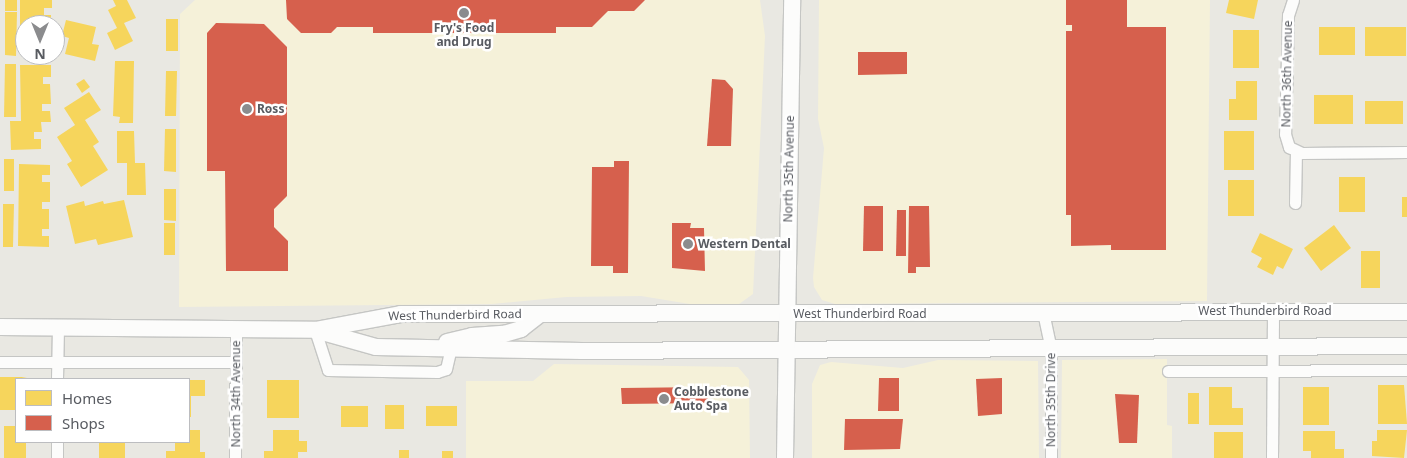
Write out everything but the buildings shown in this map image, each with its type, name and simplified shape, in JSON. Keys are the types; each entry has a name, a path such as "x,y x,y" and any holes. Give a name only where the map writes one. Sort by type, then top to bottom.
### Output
{"main road":[{"name":"North 35th Avenue","path":"785,458 785,314 792,0"},
{"name":"West Thunderbird Road","path":"0,327 315,330 392,314 1407,312"},
{"path":"426,348 472,336 504,334 521,329 540,314"},
{"name":"West Thunderbird Road","path":"315,330 376,347 426,348 785,351 1407,346"}],"street":[{"name":"North 36th Avenue","path":"1292,0 1286,134 1293,149 1296,203"},
{"path":"1293,149 1407,152"},
{"path":"1272,458 1273,311"},
{"name":"North 35th Drive","path":"1042,312 1051,349 1051,458"},
{"path":"57,378 58,328"},
{"name":"North 34th Avenue","path":"235,458 236,329"},
{"path":"315,330 328,370 437,372 446,369 451,348"},
{"path":"0,362 236,362"},
{"path":"1168,372 1407,370"},
{"path":"57,443 57,458"}],"shaded area":[{"path":"195,0 760,0 765,36 753,294 739,304 690,304 641,296 566,297 492,304 179,307 180,14"},
{"path":"819,0 1210,0 1207,301 835,304 822,300 814,287 813,278 824,148 818,119"},
{"path":"1167,359 1167,425 1172,426 1172,458 1061,458 1062,360"},
{"path":"938,360 1038,361 1039,458 812,458 812,384 820,365 831,362 903,368"},
{"path":"554,364 738,367 749,380 750,458 466,458 466,381 533,381"}],"place":[{"name":"Fry's Food and Drug","path":"464,13"},
{"name":"Ross","path":"247,109"},
{"name":"Western Dental","path":"688,244"},
{"name":"Cobblestone Auto Spa","path":"664,399"}]}
